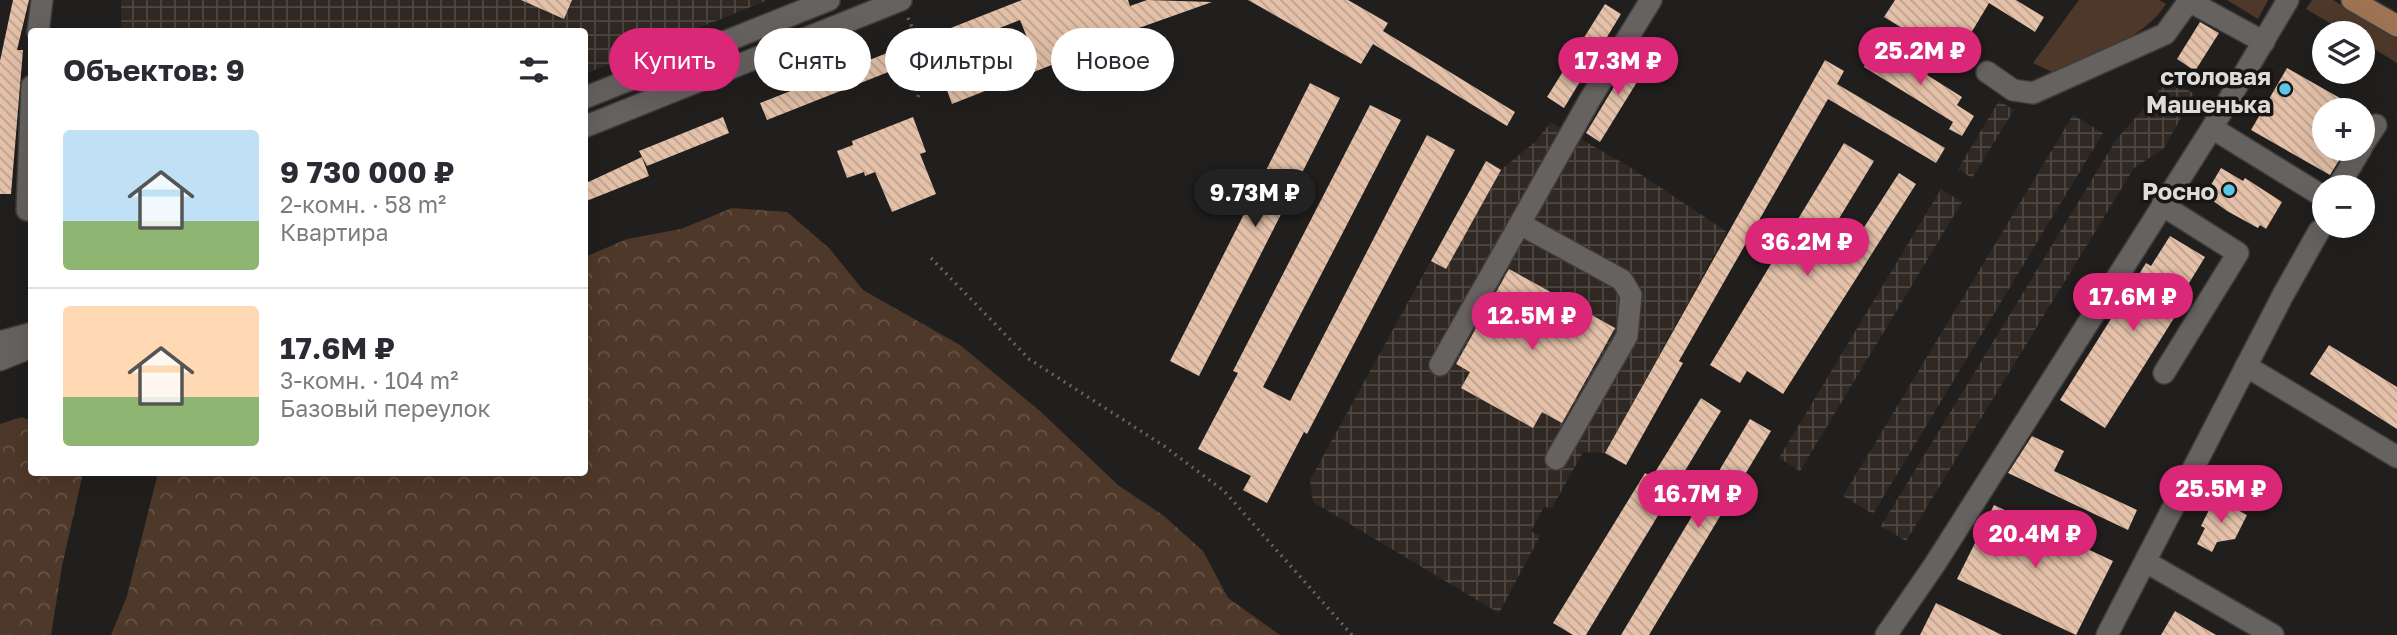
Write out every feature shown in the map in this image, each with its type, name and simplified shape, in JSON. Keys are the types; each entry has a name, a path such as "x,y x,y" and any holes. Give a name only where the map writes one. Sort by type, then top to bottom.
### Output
{"main road":[{"path":"2352,0 2397,26"}],"street":[{"path":"38,28 42,0"},
{"path":"588,97 829,0"},
{"path":"588,125 901,0"},
{"path":"1440,365 1589,102 1651,0"},
{"path":"1886,635 2211,128 2288,0"},
{"path":"1987,72 2013,90 2034,93 2165,34 2188,1 2264,42"},
{"path":"2211,128 2312,190"},
{"path":"27,210 28,185"},
{"path":"2162,205 2238,253 2164,373"},
{"path":"1520,224 1622,280 1631,295 1627,336 1556,459"},
{"path":"2108,635 2246,366 2315,238"},
{"path":"0,342 28,334"},
{"path":"0,360 28,349"},
{"path":"2246,366 2397,457"},
{"path":"2146,562 2273,635"}],"path":[{"path":"901,0 930,67 917,99"},
{"path":"931,258 1029,359 1164,446 1224,491 1352,635"}],"shaded area":[{"path":"121,0 768,0 699,28 609,28 609,64 588,73 588,28 121,28"},
{"path":"2169,79 2194,94 2164,148 2134,168 1906,541 1881,526 2116,140"},
{"path":"1999,101 2014,110 1972,178 1958,169"},
{"path":"2073,115 2103,133 1873,514 1843,496"},
{"path":"1551,122 1628,166 1727,232 1605,453 1583,452 1552,508 1544,507 1531,531 1540,536 1499,613 1313,502 1310,480 1486,161 1502,169 1535,142"},
{"path":"1941,189 1962,202 1800,471 1779,458"}],"green space":[{"path":"2079,0 2159,0 2166,4 2144,27 2100,53 2054,73 2033,63"},
{"path":"2227,0 2268,0 2258,19"},
{"path":"2312,0 2333,0 2367,21 2326,21 2306,9"},
{"path":"2375,26 2397,39 2397,63 2375,49"},
{"path":"732,208 787,212 829,248 863,290 960,345 1040,411 1118,485 1164,516 1203,551 1228,598 1280,635 111,635 127,596 157,476 588,476 588,256 627,239 681,229"},
{"path":"22,417 28,420 28,476 82,476 62,566 51,635 0,635 0,424"}],"building":[{"path":"13,0 29,0 17,50 23,50 11,194 0,194 0,61"},
{"path":"521,0 572,0 564,19"},
{"path":"1022,0 1128,0 1130,6 1147,0 1212,2 1139,28 1051,28 1051,65 1037,71 1037,28 1023,28 1020,20 1000,28 951,28"},
{"path":"1248,0 1348,0 1388,23 1383,31 1515,112 1507,126 1373,44 1361,64"},
{"path":"1895,0 2016,0 2044,17 2035,32 1989,3 1955,60 1884,17"},
{"path":"1605,4 1621,14 1564,108 1547,97"},
{"path":"2200,22 2219,33 2195,71 2177,59"},
{"path":"1878,44 1962,97 1957,105 1974,116 1962,136 1949,129 1953,122 1864,67"},
{"path":"1635,52 1650,61 1600,142 1586,133"},
{"path":"885,54 885,73 871,79 871,59"},
{"path":"1825,60 1844,71 1837,84 1945,148 1936,163 1828,99 1679,361 1683,363 1626,465 1605,453"},
{"path":"2287,68 2340,98 2312,98 2312,161 2339,161 2330,175 2251,130"},
{"path":"1310,83 1340,98 1199,376 1170,361"},
{"path":"791,91 840,91 767,120 760,103"},
{"path":"947,91 985,91 952,104"},
{"path":"1370,105 1401,120 1263,387 1290,401 1427,135 1455,150 1307,434 1304,432 1267,503 1243,490 1251,476 1198,449 1238,373 1233,371"},
{"path":"723,117 729,133 647,166 639,151"},
{"path":"913,117 926,152 920,154 936,194 892,212 875,172 865,176 864,172 847,178 837,151 853,145 852,141"},
{"path":"1844,143 1874,161 1829,235 1850,249 1899,173 1916,184 1783,394 1747,371 1740,383 1710,365"},
{"path":"642,157 649,176 588,200 588,182"},
{"path":"1486,161 1501,170 1446,269 1431,261"},
{"path":"2221,168 2243,181 2245,178 2282,202 2266,229 2260,225 2258,228 2227,211 2205,195"},
{"path":"2170,236 2205,257 2186,288 2191,291 2105,428 2060,400 2146,263 2151,266"},
{"path":"1509,269 1615,328 1562,423 1542,412 1533,428 1461,388 1470,372 1456,364"},
{"path":"2329,345 2397,387 2397,429 2310,374"},
{"path":"1701,398 1721,411 1586,635 1573,635 1553,623 1645,473 1652,477"},
{"path":"1750,419 1771,431 1649,635 1621,635"},
{"path":"2032,436 2064,451 2054,471 2137,510 2128,530 2008,473"},
{"path":"2215,498 2247,515 2235,539 2217,542 2212,552 2197,544 2205,528 2201,526"},
{"path":"1994,505 2113,561 2076,635 1957,579"},
{"path":"1936,603 2002,635 1920,635"},
{"path":"2175,611 2216,635 2161,635"}],"place":[{"name":"cтоловая Машенька","path":"2285,89"},
{"name":"Росно","path":"2229,190"}]}
